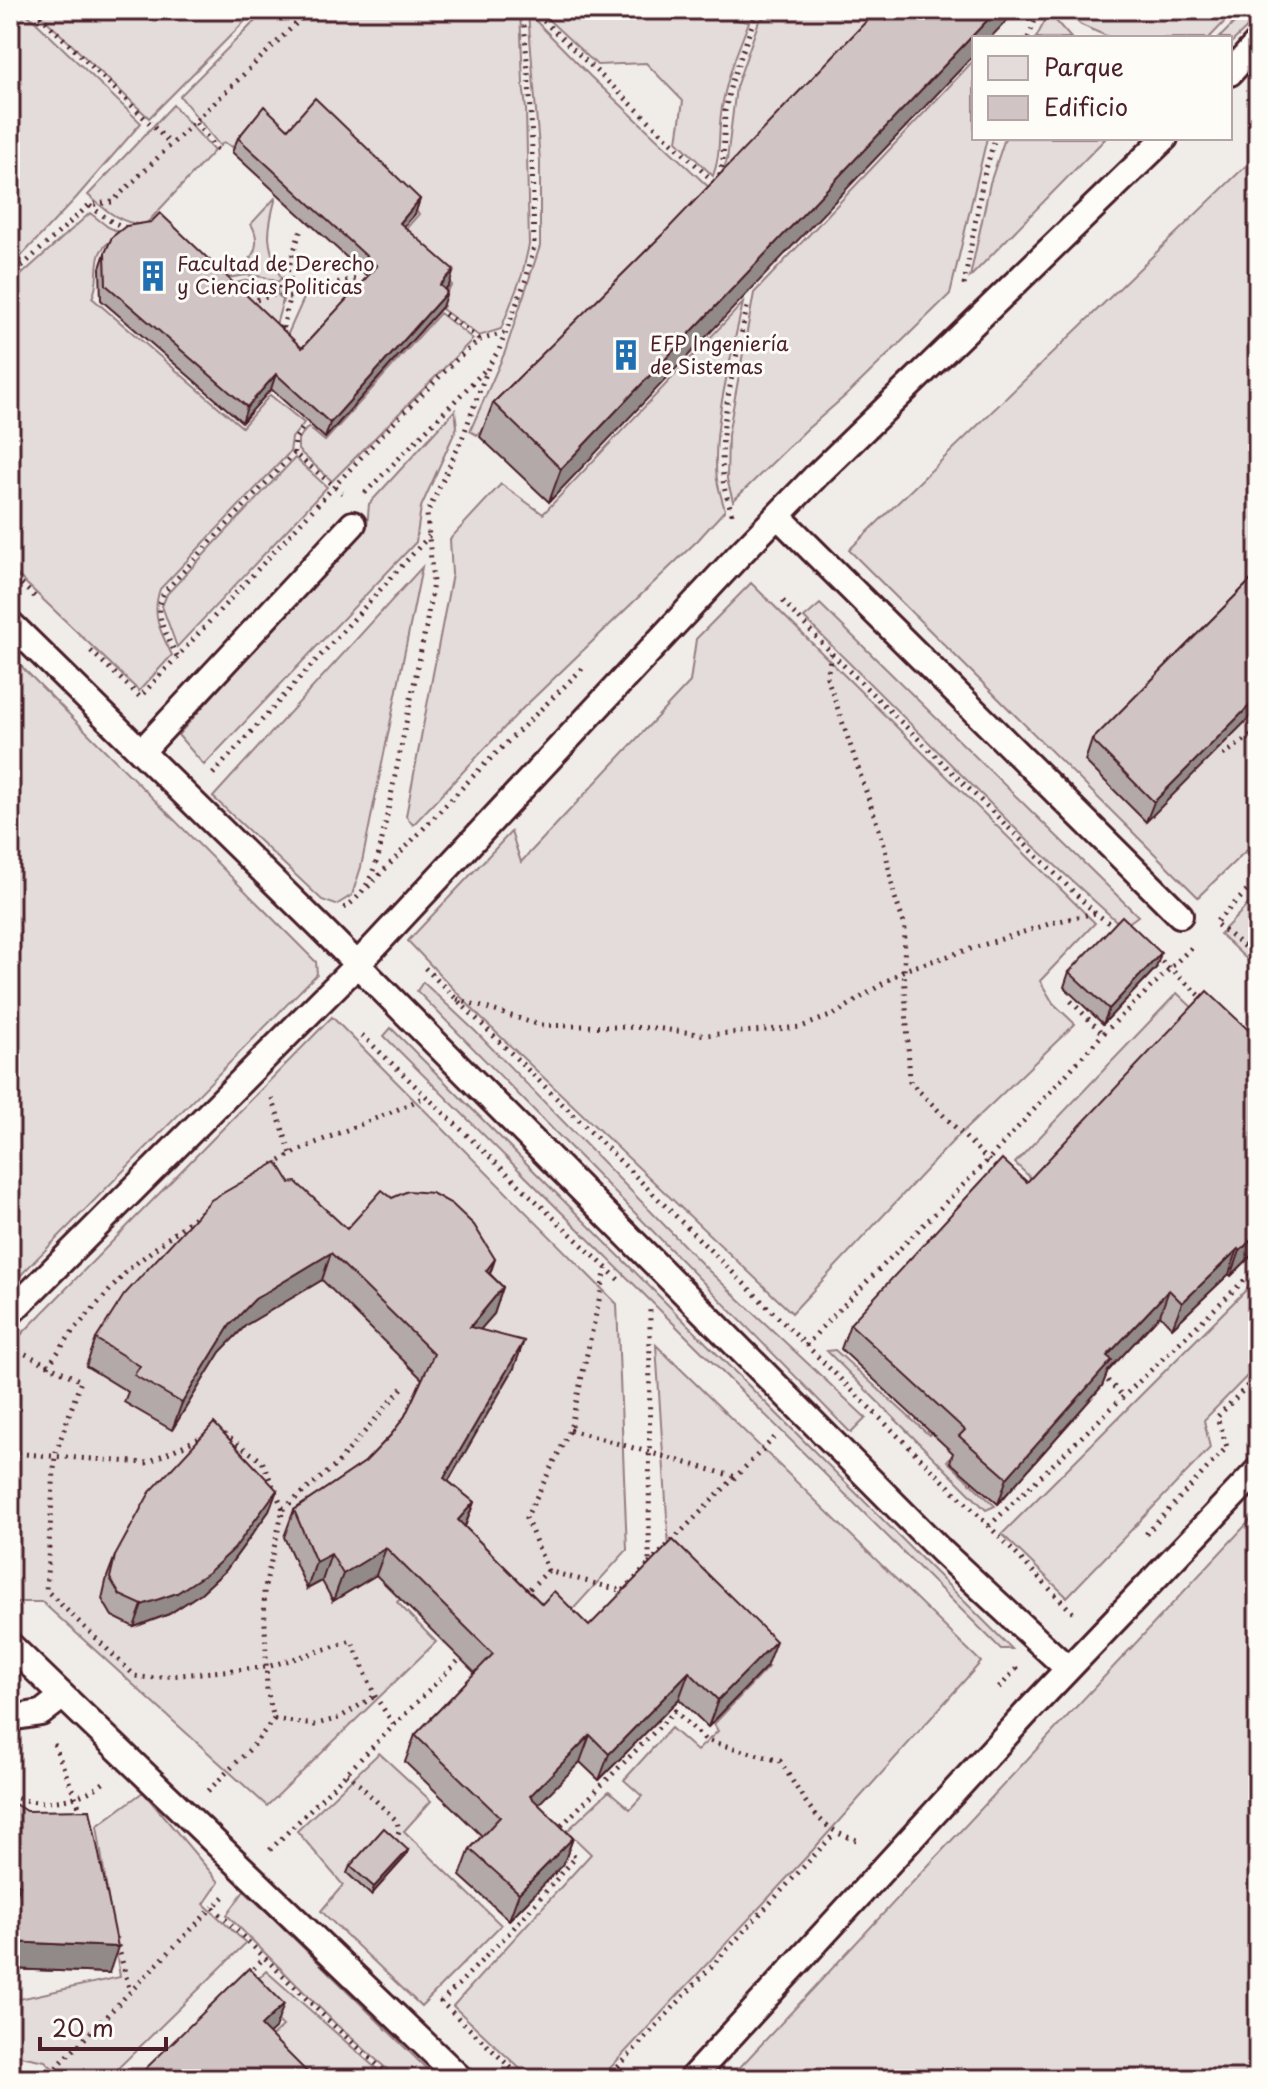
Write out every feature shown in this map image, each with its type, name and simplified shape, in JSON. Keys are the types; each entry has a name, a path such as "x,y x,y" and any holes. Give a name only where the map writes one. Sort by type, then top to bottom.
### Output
{"lane":[{"path":"10,1313 357,965 778,516 1163,140"},
{"path":"142,751 355,513"},
{"path":"778,516 1180,915"},
{"path":"10,623 191,799 942,1552 1068,1669"},
{"path":"691,2079 1068,1669 1258,1470"},
{"path":"10,1645 461,2079"},
{"path":"10,1718 41,1713 63,1696"}],"path":[{"path":"34,10 171,144"},
{"path":"10,277 89,205 112,202 310,10"},
{"path":"355,513 489,365 499,350 522,290 534,247 532,147 523,10"},
{"path":"532,10 719,188 725,111 731,84 756,14"},
{"path":"736,10 744,14 765,10"},
{"path":"1029,36 1039,10"},
{"path":"1252,109 1258,114"},
{"path":"196,123 218,151"},
{"path":"961,295 983,179 994,140"},
{"path":"89,205 118,226 141,230"},
{"path":"280,293 280,285 285,280 301,229"},
{"path":"298,289 358,279"},
{"path":"285,280 292,280 298,289"},
{"path":"249,302 280,293 294,297 298,289"},
{"path":"281,342 289,298"},
{"path":"733,518 723,479 724,432 748,302"},
{"path":"445,314 480,340"},
{"path":"89,649 140,697 333,487 458,358 480,340 504,333"},
{"path":"357,900 368,887 379,854 426,626 433,583 427,514 462,439 489,365"},
{"path":"177,656 164,630 158,605 164,592 294,453 295,439 304,426"},
{"path":"294,453 333,487"},
{"path":"191,799 430,535"},
{"path":"10,573 44,605"},
{"path":"783,601 831,653 1095,913 1120,931"},
{"path":"831,653 827,677 884,844 895,898 905,926 904,970 910,1082 999,1170"},
{"path":"1223,755 1258,731"},
{"path":"1258,880 1215,923 1258,958"},
{"path":"453,997 468,1005 540,1025 655,1028 706,1035 801,1027 835,1014 904,970 1055,922 1095,913"},
{"path":"1146,949 1171,967 1215,1009"},
{"path":"806,1346 988,1160 1103,1034 1171,967"},
{"path":"425,968 989,1526 1073,1613 1083,1601"},
{"path":"1071,1001 1103,1034"},
{"path":"362,1035 628,1288"},
{"path":"259,1063 291,1154"},
{"path":"267,1169 291,1154 388,1115 425,1096"},
{"path":"48,1366 73,1331 129,1269 208,1207"},
{"path":"989,1526 1258,1267"},
{"path":"548,1571 526,1518 570,1430 606,1269"},
{"path":"639,1298 660,1318"},
{"path":"649,1564 650,1307"},
{"path":"10,1346 81,1381 55,1455 46,1590 135,1676 148,1678 267,1667 352,1641 375,1696 394,1725"},
{"path":"1094,1367 1124,1397"},
{"path":"1145,1535 1227,1447 1217,1417 1258,1375"},
{"path":"283,1509 335,1466 404,1386"},
{"path":"548,1571 623,1591 776,1436 765,1425"},
{"path":"10,1453 146,1463 218,1430 262,1461 283,1509 264,1591 267,1690 274,1719"},
{"path":"570,1430 736,1477"},
{"path":"522,1596 548,1571"},
{"path":"45,2079 467,1652"},
{"path":"995,1692 1016,1669 1004,1658"},
{"path":"274,1719 314,1725 339,1718 375,1696"},
{"path":"523,2079 441,2002 510,1932 576,1857 553,1834 675,1711 705,1740 780,1761 819,1822 835,1833 862,1842 872,1831"},
{"path":"41,1713 85,1824"},
{"path":"184,1814 252,1747 274,1719"},
{"path":"10,1795 21,1801 60,1802 100,1786 129,1760"},
{"path":"347,1773 397,1821 399,1831 394,1843"},
{"path":"607,2079 835,1833"},
{"path":"213,1907 393,2079"},
{"path":"114,1930 130,1992"},
{"path":"246,1975 264,1958"}],"shaded area":[{"path":"10,10 1258,10 1258,2079 10,2079"}],"green space":[{"path":"10,10 23,10 141,123 10,268"},
{"path":"35,10 256,10 149,118"},
{"path":"266,10 520,10 529,245 522,275 501,329 479,336 442,309 444,306 438,301 452,285 420,257 380,258 419,214 310,110 283,140 258,118 232,147 224,142 220,146 180,96"},
{"path":"538,10 721,10 737,20 749,22 725,90 713,176 677,141 683,101 646,63 597,65"},
{"path":"777,10 890,10 722,173 727,160 736,87 759,21"},
{"path":"1063,10 1236,10 1211,36 1106,36 1081,25"},
{"path":"1247,10 1258,10 1258,17 1232,42 1232,36 1221,36"},
{"path":"528,13 591,77 714,192 477,435 470,431 505,352 540,246 540,161"},
{"path":"1049,13 1069,36 1037,36"},
{"path":"972,62 972,140 987,140 950,294 733,501 727,479 728,435 754,293"},
{"path":"173,105 214,151 146,224 129,222 107,211 88,195"},
{"path":"1004,140 1104,140 970,277 990,183"},
{"path":"1258,154 1258,839 1198,897 849,550"},
{"path":"276,197 269,238 281,278 278,282 264,277 247,275 227,278 205,272 215,263 235,266 250,258 256,243 251,224"},
{"path":"90,213 108,227 126,235 104,246 92,298 242,427 270,395 304,423 292,438 290,452 160,589 157,615 172,655 139,691 10,568 10,285"},
{"path":"247,280 276,286 283,300 276,325 222,287"},
{"path":"369,281 297,360 286,338 304,298"},
{"path":"743,303 717,438 717,480 725,510 698,540 520,711 413,825 406,816 452,574 450,539 501,484 543,514"},
{"path":"440,313 473,339 332,481 298,450 298,439 308,427 325,441"},
{"path":"455,410 457,427 421,507 416,542 204,765 178,735 367,527 369,504"},
{"path":"295,458 327,487 177,647 162,606 167,594"},
{"path":"422,567 361,867 352,895 336,905 322,900 213,797"},
{"path":"751,583 1095,923 1040,981 1053,1003 1075,1024 953,1141 792,1313 481,1018 408,941 511,832 521,862 690,682 696,639"},
{"path":"820,604 1138,916 1123,927 1025,838 804,618"},
{"path":"10,655 316,962 317,974 10,1286"},
{"path":"1258,894 1258,970 1220,934"},
{"path":"423,982 475,1031 708,1270 866,1418 851,1433 417,991"},
{"path":"1177,993 1197,1012 1035,1182 1015,1163"},
{"path":"332,1017 617,1304 627,1550 557,1627 454,1548 397,1602 436,1642 267,1806 42,1602 10,1602 10,1346"},
{"path":"391,1028 1012,1649 1001,1649 384,1036"},
{"path":"1258,1278 1258,1365 1204,1420 1210,1448 1067,1597 1002,1534"},
{"path":"656,1345 981,1662 812,1851 600,2079 531,2079 453,2006 591,1854 567,1831 609,1791 630,1809 642,1796 624,1780 671,1728 697,1751 718,1731 714,1724 768,1667 670,1564"},
{"path":"835,1350 929,1435 968,1392 991,1412 947,1461 995,1506 986,1510 827,1351"},
{"path":"1258,1512 1258,2079 729,2079"},
{"path":"379,1753 431,1801 404,1831 501,1925 421,2006 321,1911 343,1885 297,1831"},
{"path":"143,1792 219,1882 204,1904 246,1943 107,2079 64,2079 45,2061 10,2054 10,2001 120,1977 97,1826"},
{"path":"244,1891 437,2079 398,2079 337,2025 227,1915"},
{"path":"266,1971 388,2079 285,2079 256,2051 283,2026 247,1990"}],"building":[{"path":"877,10 997,10 561,469 493,403 662,235"},
{"name":"Facultad de Derecho y Ciencias Politicas","path":"315,98 420,199 400,223 454,270 440,285 447,292 330,423 276,374 247,407 106,285 105,253 112,237 126,226 151,222 160,213 302,348 377,266 238,138 264,106 288,129"},
{"path":"1258,573 1258,697 1154,802 1092,740"},
{"path":"1122,916 1161,953 1109,1009 1069,972"},
{"path":"1207,991 1258,1039 1258,1233 1182,1303 1169,1290 1107,1356 1112,1360 1007,1478 959,1436 965,1430 850,1324 1002,1159 1027,1182"},
{"path":"277,1162 290,1183 296,1182 347,1229 382,1190 392,1198 408,1191 432,1193 452,1204 474,1225 495,1259 486,1271 503,1287 470,1327 524,1341 444,1478 474,1502 458,1520 542,1604 554,1591 589,1626 673,1540 776,1641 718,1700 689,1672 609,1754 590,1735 530,1796 573,1838 519,1893 470,1849 500,1817 415,1735 493,1654 386,1548 343,1574 331,1554 316,1562 294,1510 365,1462 391,1435 405,1416 434,1354 331,1253 255,1299 230,1325 182,1403 134,1375 140,1366 96,1339 124,1295 211,1200"},
{"path":"214,1423 277,1490 234,1549 209,1572 177,1593 142,1605 120,1595 110,1578 115,1556 150,1492"},
{"path":"10,1801 26,1811 90,1810 118,1947 10,1942 10,1914 20,1885 10,1880"},
{"path":"384,1828 408,1850 374,1887 350,1866"},
{"path":"249,1968 284,2004 261,2026 314,2079 135,2079"},
{"path":"10,2059 30,2079 10,2079"}],"place":[{"name":"Facultad de Derecho y Ciencias Politicas","path":"153,276"},
{"name":"EFP Ingeniería de Sistemas","path":"626,355"}]}
